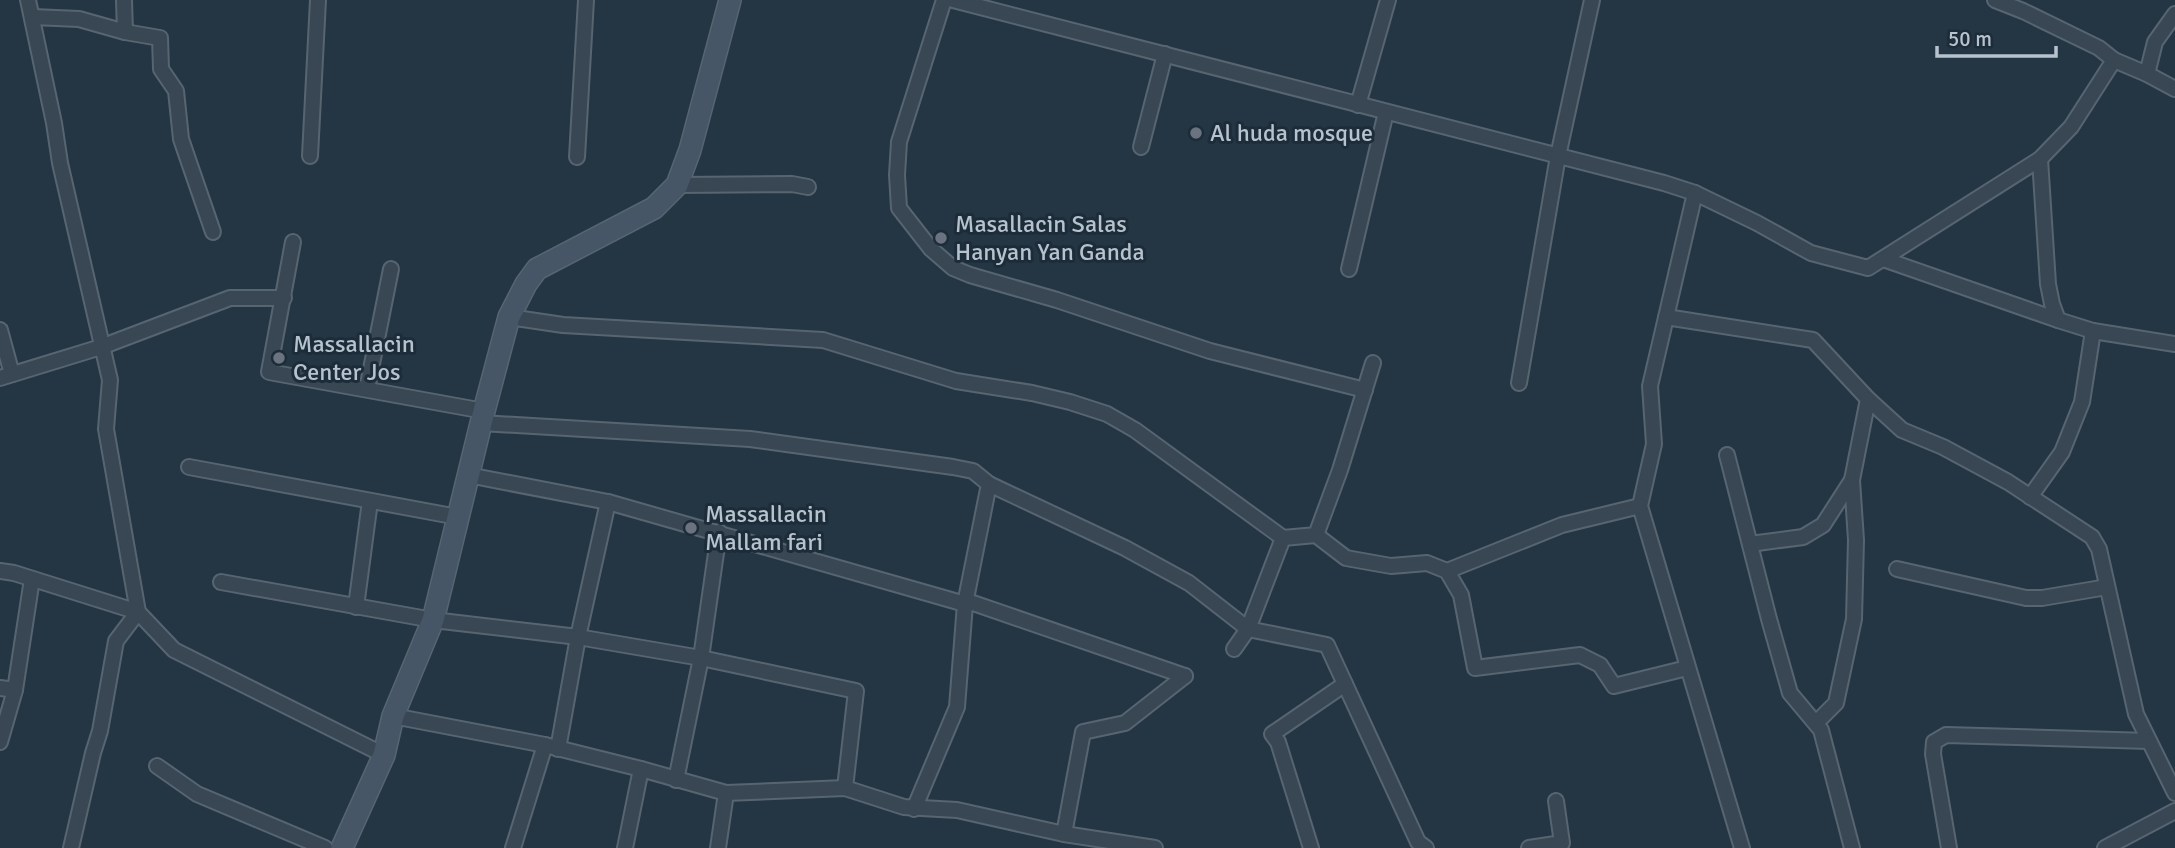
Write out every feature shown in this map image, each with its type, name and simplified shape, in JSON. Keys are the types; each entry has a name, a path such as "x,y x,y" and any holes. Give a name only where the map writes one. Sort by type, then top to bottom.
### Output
{"street":[{"path":"28,0 60,163 110,380 106,429 138,612 116,641 100,731 71,848"},
{"path":"124,0 125,32"},
{"path":"310,156 318,0"},
{"path":"577,157 586,0"},
{"path":"342,848 384,755 393,716 433,620 509,317 537,269 654,208 677,186 690,149 730,0"},
{"path":"944,0 900,142 897,176 900,208 931,249 953,268 970,275 1056,300 1210,351 1365,390"},
{"path":"953,0 1695,193 1811,253 1868,268 2040,159 2071,127 2114,60"},
{"path":"1358,105 1388,0"},
{"path":"1519,383 1558,156 1592,0"},
{"path":"1995,0 2099,48 2114,60 2175,89"},
{"path":"2147,74 2155,42 2175,14"},
{"path":"33,17 79,19 125,32 160,38 161,69 176,91 181,139 213,232"},
{"path":"1141,147 1165,54"},
{"path":"1349,269 1386,112"},
{"path":"2040,159 2048,284 2059,320"},
{"path":"677,186 792,184 808,187"},
{"path":"1695,193 1650,386 1654,444 1640,506 1742,848"},
{"path":"293,242 269,372 367,389 482,417 750,439 973,471 989,484 1125,548 1189,583 1248,629 1327,645 1418,842 1426,848"},
{"path":"1882,259 2093,331 2175,344"},
{"path":"367,389 391,268"},
{"path":"0,330 6,376 101,347 230,298 284,298"},
{"path":"509,317 563,325 823,340 956,381 1070,402 1107,414 1135,430 1283,538 1316,535 1346,558 1391,566 1427,563 1447,571 1461,595 1475,668 1580,655 1600,665 1614,686 1687,668"},
{"path":"1666,317 1813,340 1868,400 1902,430 1943,447 2008,482 2092,537 2099,549 2136,714 2175,793"},
{"path":"2030,497 2062,452 2082,402 2093,331"},
{"path":"1316,535 1340,470 1373,363"},
{"path":"1816,723 1836,703 1854,619 1856,540 1852,480 1868,400"},
{"path":"1727,455 1790,693 1821,730 1852,848"},
{"path":"189,467 458,517"},
{"path":"468,475 608,502 965,604 973,603 1185,676 1125,723 1083,732 1064,834"},
{"path":"1750,544 1802,537 1823,525 1852,480"},
{"path":"914,809 957,707 965,604 989,484"},
{"path":"356,607 369,501"},
{"path":"513,848 552,747 608,502"},
{"path":"1447,571 1562,524 1640,506"},
{"path":"676,780 701,657 719,532"},
{"path":"1234,649 1248,629 1283,538"},
{"path":"1897,569 2026,598 2042,598 2107,587"},
{"path":"0,571 138,612 174,650 384,755"},
{"path":"0,742 7,689 32,579"},
{"path":"221,582 433,620 578,637 701,657 856,691 845,788"},
{"path":"1311,848 1278,742 1272,734 1345,684"},
{"path":"393,716 552,747 726,793 845,788 914,809 957,810 1064,834 1155,848"},
{"path":"1949,848 1933,754 1934,742 1946,735 2149,741"},
{"path":"157,766 197,794 325,848"},
{"path":"625,848 641,769"},
{"path":"718,848 726,793"},
{"path":"1530,848 1562,844 1556,802"},
{"path":"2105,848 2175,811"}],"place":[{"name":"Al huda mosque","path":"1196,133"},
{"name":"Masallacin Salas Hanyan Yan Ganda","path":"941,238"},
{"name":"Massallacin Center Jos","path":"279,358"},
{"name":"Massallacin Mallam fari","path":"691,528"}]}
